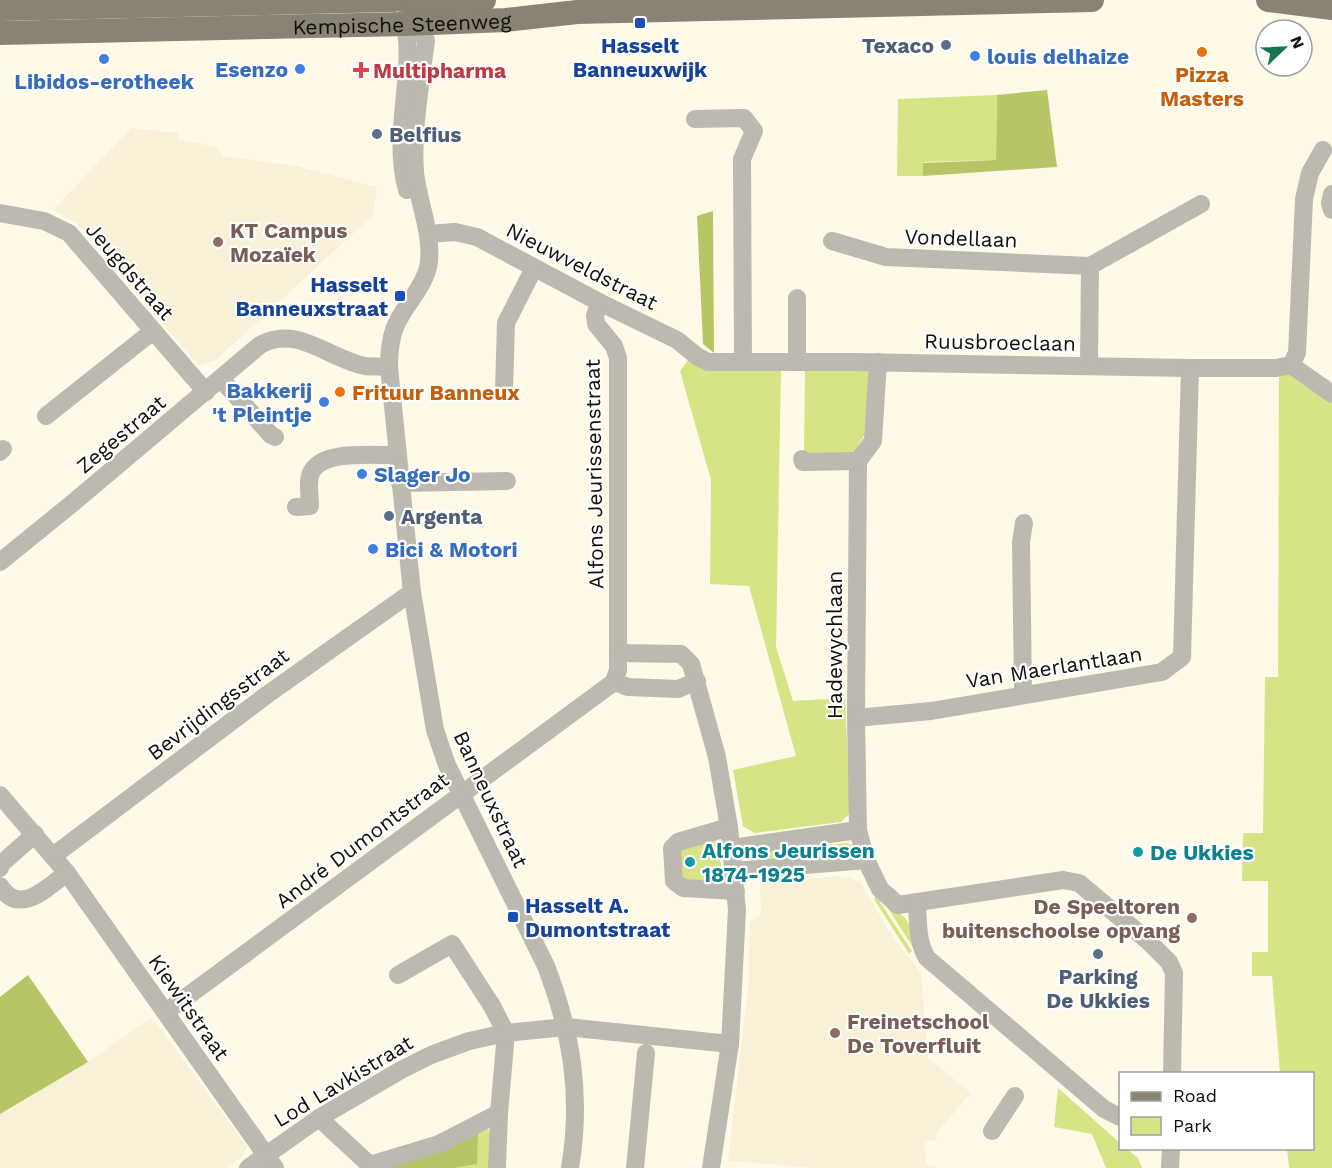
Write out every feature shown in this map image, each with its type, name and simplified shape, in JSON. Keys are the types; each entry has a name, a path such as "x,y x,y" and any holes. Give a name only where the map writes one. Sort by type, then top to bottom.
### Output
{"main road":[{"name":"Kempische Steenweg","path":"0,9 392,0"},
{"name":"Kempische Steenweg","path":"400,0 484,0"},
{"name":"Kempische Steenweg","path":"0,33 411,24 506,20 577,12 1092,0"},
{"path":"1268,0 1332,8"}],"street":[{"path":"400,0 411,24 401,152 404,176 414,214 428,234"},
{"path":"695,119 744,118 754,131 742,159 743,362"},
{"path":"1323,150 1310,173 1304,199 1298,353 1291,365 1332,394"},
{"path":"1332,194 1330,203 1332,210"},
{"path":"1089,366 1090,266 1201,204"},
{"name":"Jeugdstraat","path":"0,213 44,221 69,233 206,392"},
{"name":"Nieuwveldstraat","path":"428,234 455,232 477,237 599,302 677,340 708,362"},
{"name":"Banneuxstraat","path":"428,234 429,263 423,279 395,327 389,349 397,455 412,592 435,730 447,765 546,966 558,997 566,1027 574,1076 575,1135 570,1168"},
{"name":"Vondellaan","path":"832,241 886,257 1090,266"},
{"path":"504,391 506,323 534,268"},
{"path":"797,298 797,361"},
{"name":"Alfons Jeurissenstraat","path":"599,302 595,316 596,324 614,346 618,358 618,670 614,682"},
{"path":"46,416 153,331"},
{"name":"Zegestraat","path":"0,562 260,345 269,340 284,338 300,340 364,366 389,367"},
{"name":"Ruusbroeclaan","path":"708,362 878,362 1190,368 1276,368 1291,365"},
{"path":"802,459 803,462 858,461 873,441 878,362"},
{"name":"Van Maerlantlaan","path":"856,718 931,711 1162,672 1182,657 1190,368"},
{"path":"221,379 275,437"},
{"path":"296,507 310,506 310,474 318,462 333,457 397,455"},
{"name":"Hadewychlaan","path":"858,461 856,718 858,830 866,860 880,890 898,905 917,902"},
{"path":"400,483 507,481"},
{"path":"1023,694 1021,542 1024,523"},
{"name":"Bevrijdingsstraat","path":"54,856 268,694 412,592"},
{"path":"618,653 681,654 691,664 717,757 732,848 737,910 730,1044 711,1168"},
{"path":"614,682 627,687 678,689 697,681"},
{"name":"André Dumontstraat","path":"166,1012 614,682"},
{"name":"Kiewitstraat","path":"0,795 67,873 270,1162"},
{"path":"729,827 678,842 672,848 674,881 683,888 736,891"},
{"path":"732,848 858,830"},
{"path":"0,868 1,864 35,834"},
{"path":"734,871 866,860"},
{"path":"0,886 9,898 21,900 33,898 67,873"},
{"path":"1119,1116 1104,1109 938,968 924,952 919,935 917,902 1063,880 1079,883 1147,940 1169,962 1174,973 1172,1072"},
{"path":"399,975 452,944 492,1006 506,1033 496,1168"},
{"name":"Lod Lavkistraat","path":"248,1168 270,1162 319,1118 401,1070 431,1055 469,1041 506,1033 566,1027 730,1044"},
{"path":"635,1168 646,1053"},
{"path":"992,1131 1015,1096"},
{"path":"319,1118 371,1167 439,1144 499,1113"},
{"path":"1170,1168 1171,1150"}],"shaded area":[{"name":"KT Campus Mozaïek","path":"131,128 179,133 178,139 216,147 223,156 296,166 377,187 373,215 216,360 198,365 76,223 53,210"},
{"name":"Freinetschool De Toverfluit","path":"838,876 851,878 861,883 891,934 921,973 928,1058 971,1093 938,1131 936,1140 925,1142 926,1164 936,1166 936,1168 814,1168 728,1161 749,978 750,922 761,914 760,883"},
{"path":"152,1017 247,1147 244,1155 227,1168 0,1168 0,1114 88,1062"}],"green space":[{"path":"1047,90 1057,167 923,176 923,163 996,160 997,95"},
{"path":"997,95 996,160 924,162 923,176 897,176 898,99"},
{"path":"713,211 714,353 703,344 697,216"},
{"path":"688,360 781,368 776,647 793,701 845,698 850,813 841,822 754,833 743,826 733,770 796,756 749,586 710,584 711,480 680,371"},
{"path":"805,368 869,369 868,429 853,454 804,454"},
{"path":"1290,371 1332,402 1332,1168 1289,1168 1287,1150 1314,1150 1314,1072 1280,1072 1272,976 1252,976 1252,952 1268,952 1268,881 1242,881 1243,833 1263,833 1265,677 1278,677 1279,375"},
{"path":"716,834 722,874 720,875 721,886 683,882 675,851"},
{"path":"847,843 852,845 851,853 751,862 747,855 753,851"},
{"path":"876,896 912,951 909,954 874,899"},
{"path":"888,908 901,914 908,922 912,946"},
{"path":"28,975 88,1062 0,1114 0,997"},
{"path":"1058,1088 1119,1142 1119,1150 1128,1150 1138,1158 1142,1168 1106,1168 1092,1134 1054,1127"},
{"path":"487,1129 490,1132 492,1168 453,1168 478,1130"},
{"path":"478,1130 477,1164 453,1168 389,1168"}],"place":[{"name":"Hasselt Banneuxwijk","path":"640,23"},
{"name":"Texaco","path":"946,45"},
{"name":"Pizza Masters","path":"1202,52"},
{"name":"louis delhaize","path":"975,56"},
{"name":"Libidos-erotheek","path":"104,59"},
{"name":"Esenzo","path":"300,69"},
{"name":"Multipharma","path":"361,70"},
{"name":"Belfius","path":"377,134"},
{"name":"KT Campus Mozaïek","path":"218,242"},
{"name":"Hasselt Banneuxstraat","path":"400,296"},
{"name":"Frituur Banneux","path":"340,392"},
{"name":"Bakkerij 't Pleintje","path":"324,402"},
{"name":"Slager Jo","path":"362,474"},
{"name":"Argenta","path":"389,516"},
{"name":"Bici & Motori","path":"373,549"},
{"name":"De Ukkies","path":"1138,852"},
{"name":"Alfons Jeurissen 1874-1925","path":"690,862"},
{"name":"Hasselt A. Dumontstraat","path":"513,917"},
{"name":"De Speeltoren buitenschoolse opvang","path":"1192,918"},
{"name":"Parking De Ukkies","path":"1098,954"},
{"name":"Freinetschool De Toverfluit","path":"835,1033"}]}
